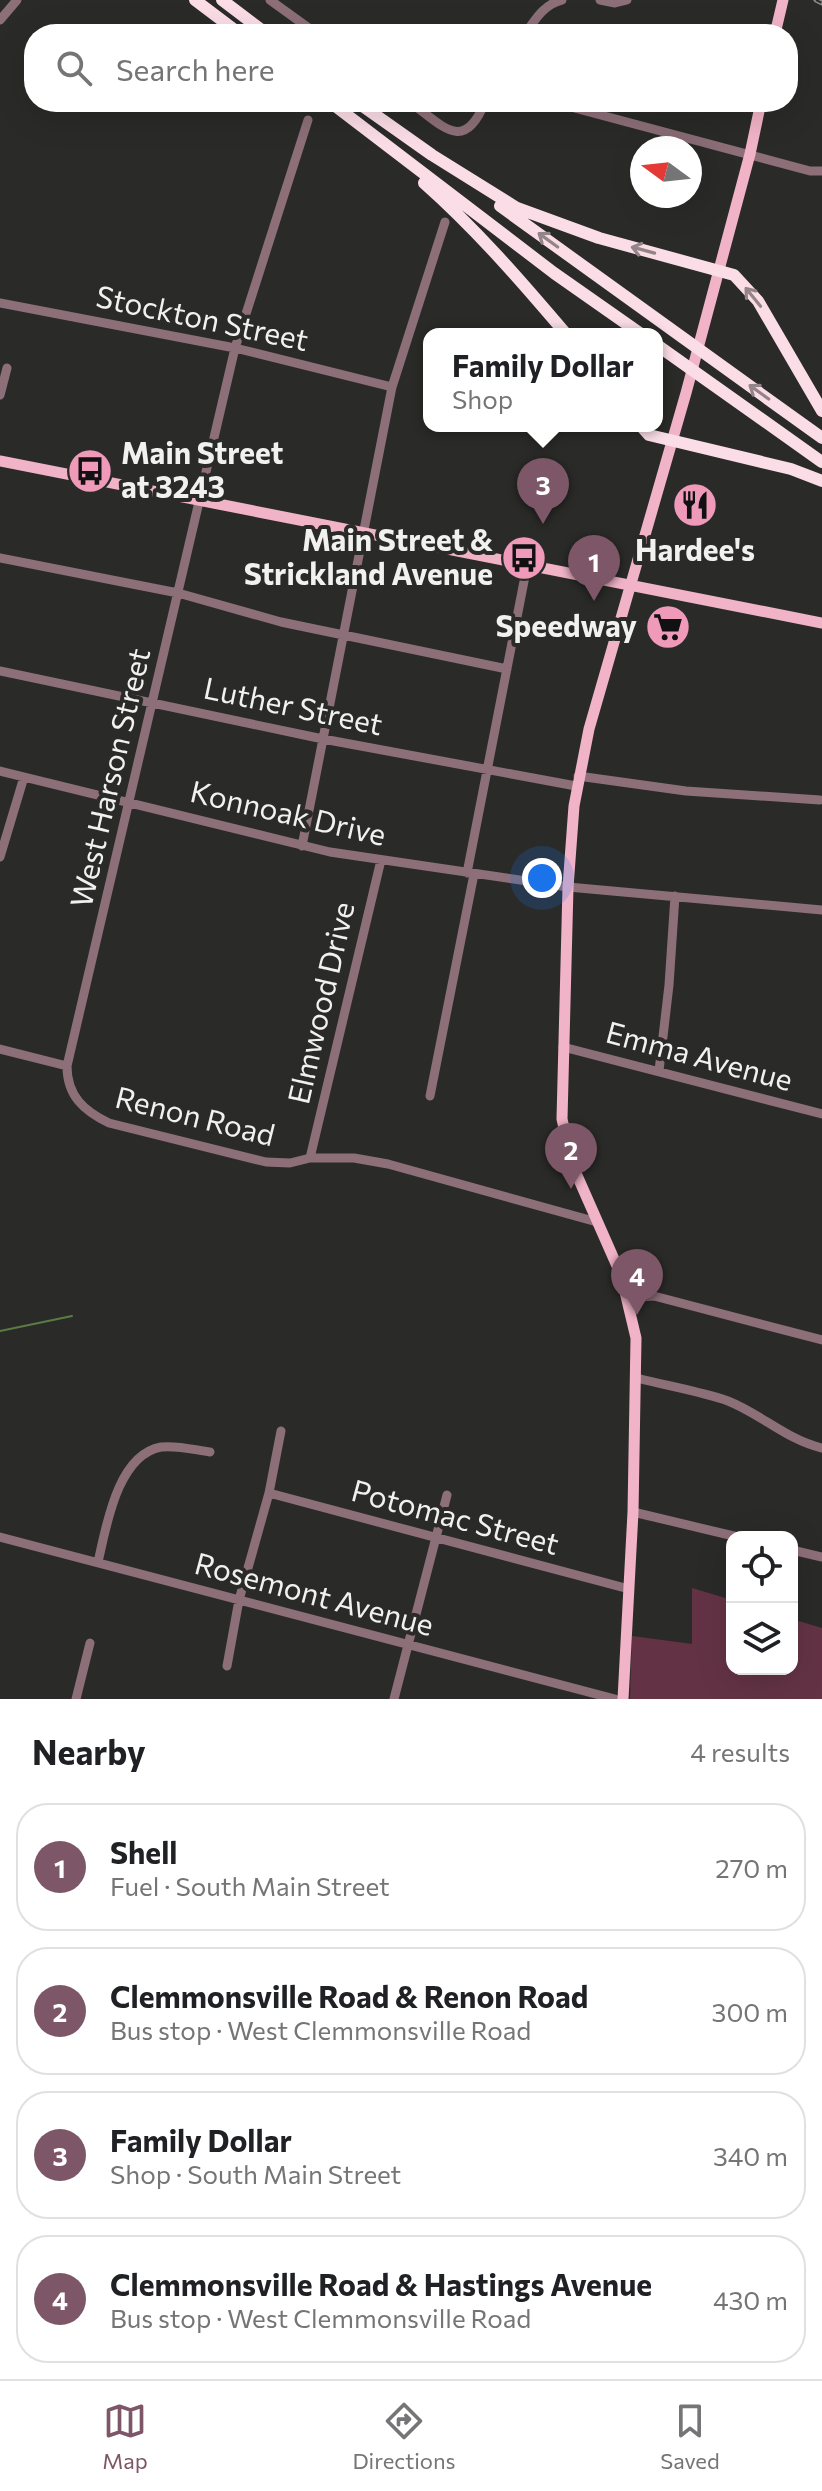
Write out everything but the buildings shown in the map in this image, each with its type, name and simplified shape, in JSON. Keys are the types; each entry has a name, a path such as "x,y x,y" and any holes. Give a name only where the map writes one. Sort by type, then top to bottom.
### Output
{"highway":[{"path":"195,0 227,24"},
{"path":"222,0 254,24"},
{"path":"344,112 554,273 632,328"},
{"path":"371,112 432,155 517,208 599,238 734,275 758,301 822,411"},
{"path":"371,112 822,438"},
{"path":"353,119 459,214 561,328"},
{"path":"663,349 822,462"},
{"path":"646,432 791,469 822,481"}],"main road":[{"path":"777,24 782,4"},
{"path":"623,1699 633,1512 636,1338 621,1275 572,1164 564,1136 561,1096 568,887 577,781 589,729 686,393 759,112"},
{"path":"0,461 822,623"}],"street":[{"path":"0,20 17,0"},
{"path":"270,0 303,24"},
{"path":"532,24 553,2 562,0"},
{"path":"600,0 615,3 627,0"},
{"path":"424,112 461,133 468,131 481,112"},
{"path":"590,112 810,171 822,171"},
{"name":"West Harson Street","path":"67,1066 235,348 308,120"},
{"path":"302,846 392,387 445,222"},
{"name":"Stockton Street","path":"0,303 235,348 392,387"},
{"path":"0,395 7,368"},
{"path":"0,558 178,593 281,622 507,669"},
{"path":"430,1096 471,873 486,771 527,566"},
{"name":"Luther Street","path":"0,671 486,771 686,791 820,800"},
{"name":"Konnoak Drive","path":"0,771 302,846 381,860 568,887 822,910"},
{"path":"0,857 24,777"},
{"name":"Elmwood Drive","path":"310,1158 381,860"},
{"path":"659,1071 675,896"},
{"name":"Emma Avenue","path":"563,1047 822,1114"},
{"path":"0,1049 67,1066"},
{"name":"Renon Road","path":"67,1066 73,1094 86,1112 109,1123 266,1162 354,1158 388,1164 597,1222"},
{"path":"628,1298 654,1296 822,1340"},
{"path":"637,1378 726,1401 753,1412 788,1435 822,1448"},
{"path":"227,1666 239,1600 269,1493 281,1431"},
{"path":"98,1562 113,1504 124,1478 136,1463 151,1451 163,1447 210,1452"},
{"name":"Potomac Street","path":"269,1493 629,1589"},
{"path":"394,1699 447,1495"},
{"path":"633,1512 726,1534"},
{"name":"Rosemont Avenue","path":"0,1537 615,1699"},
{"path":"798,1551 822,1557"},
{"path":"76,1699 90,1643"}],"shaded area":[{"path":"692,1588 726,1598 726,1675 798,1675 798,1621 822,1628 822,1699 630,1699 632,1636 692,1644"}],"waterway":[{"path":"0,1331 72,1316"}],"railway":[{"path":"816,0 822,3"}],"place":[{"name":"Main Street at 3243","path":"90,471"},
{"name":"Hardee's","path":"695,505"},
{"name":"Family Dollar","path":"543,524"},
{"name":"Main Street & Strickland Avenue","path":"524,558"},
{"name":"Shell","path":"594,601"},
{"name":"Speedway","path":"668,627"},
{"name":"Clemmonsville Road & Renon Road","path":"571,1189"},
{"name":"Clemmonsville Road & Hastings Avenue","path":"637,1315"}]}
